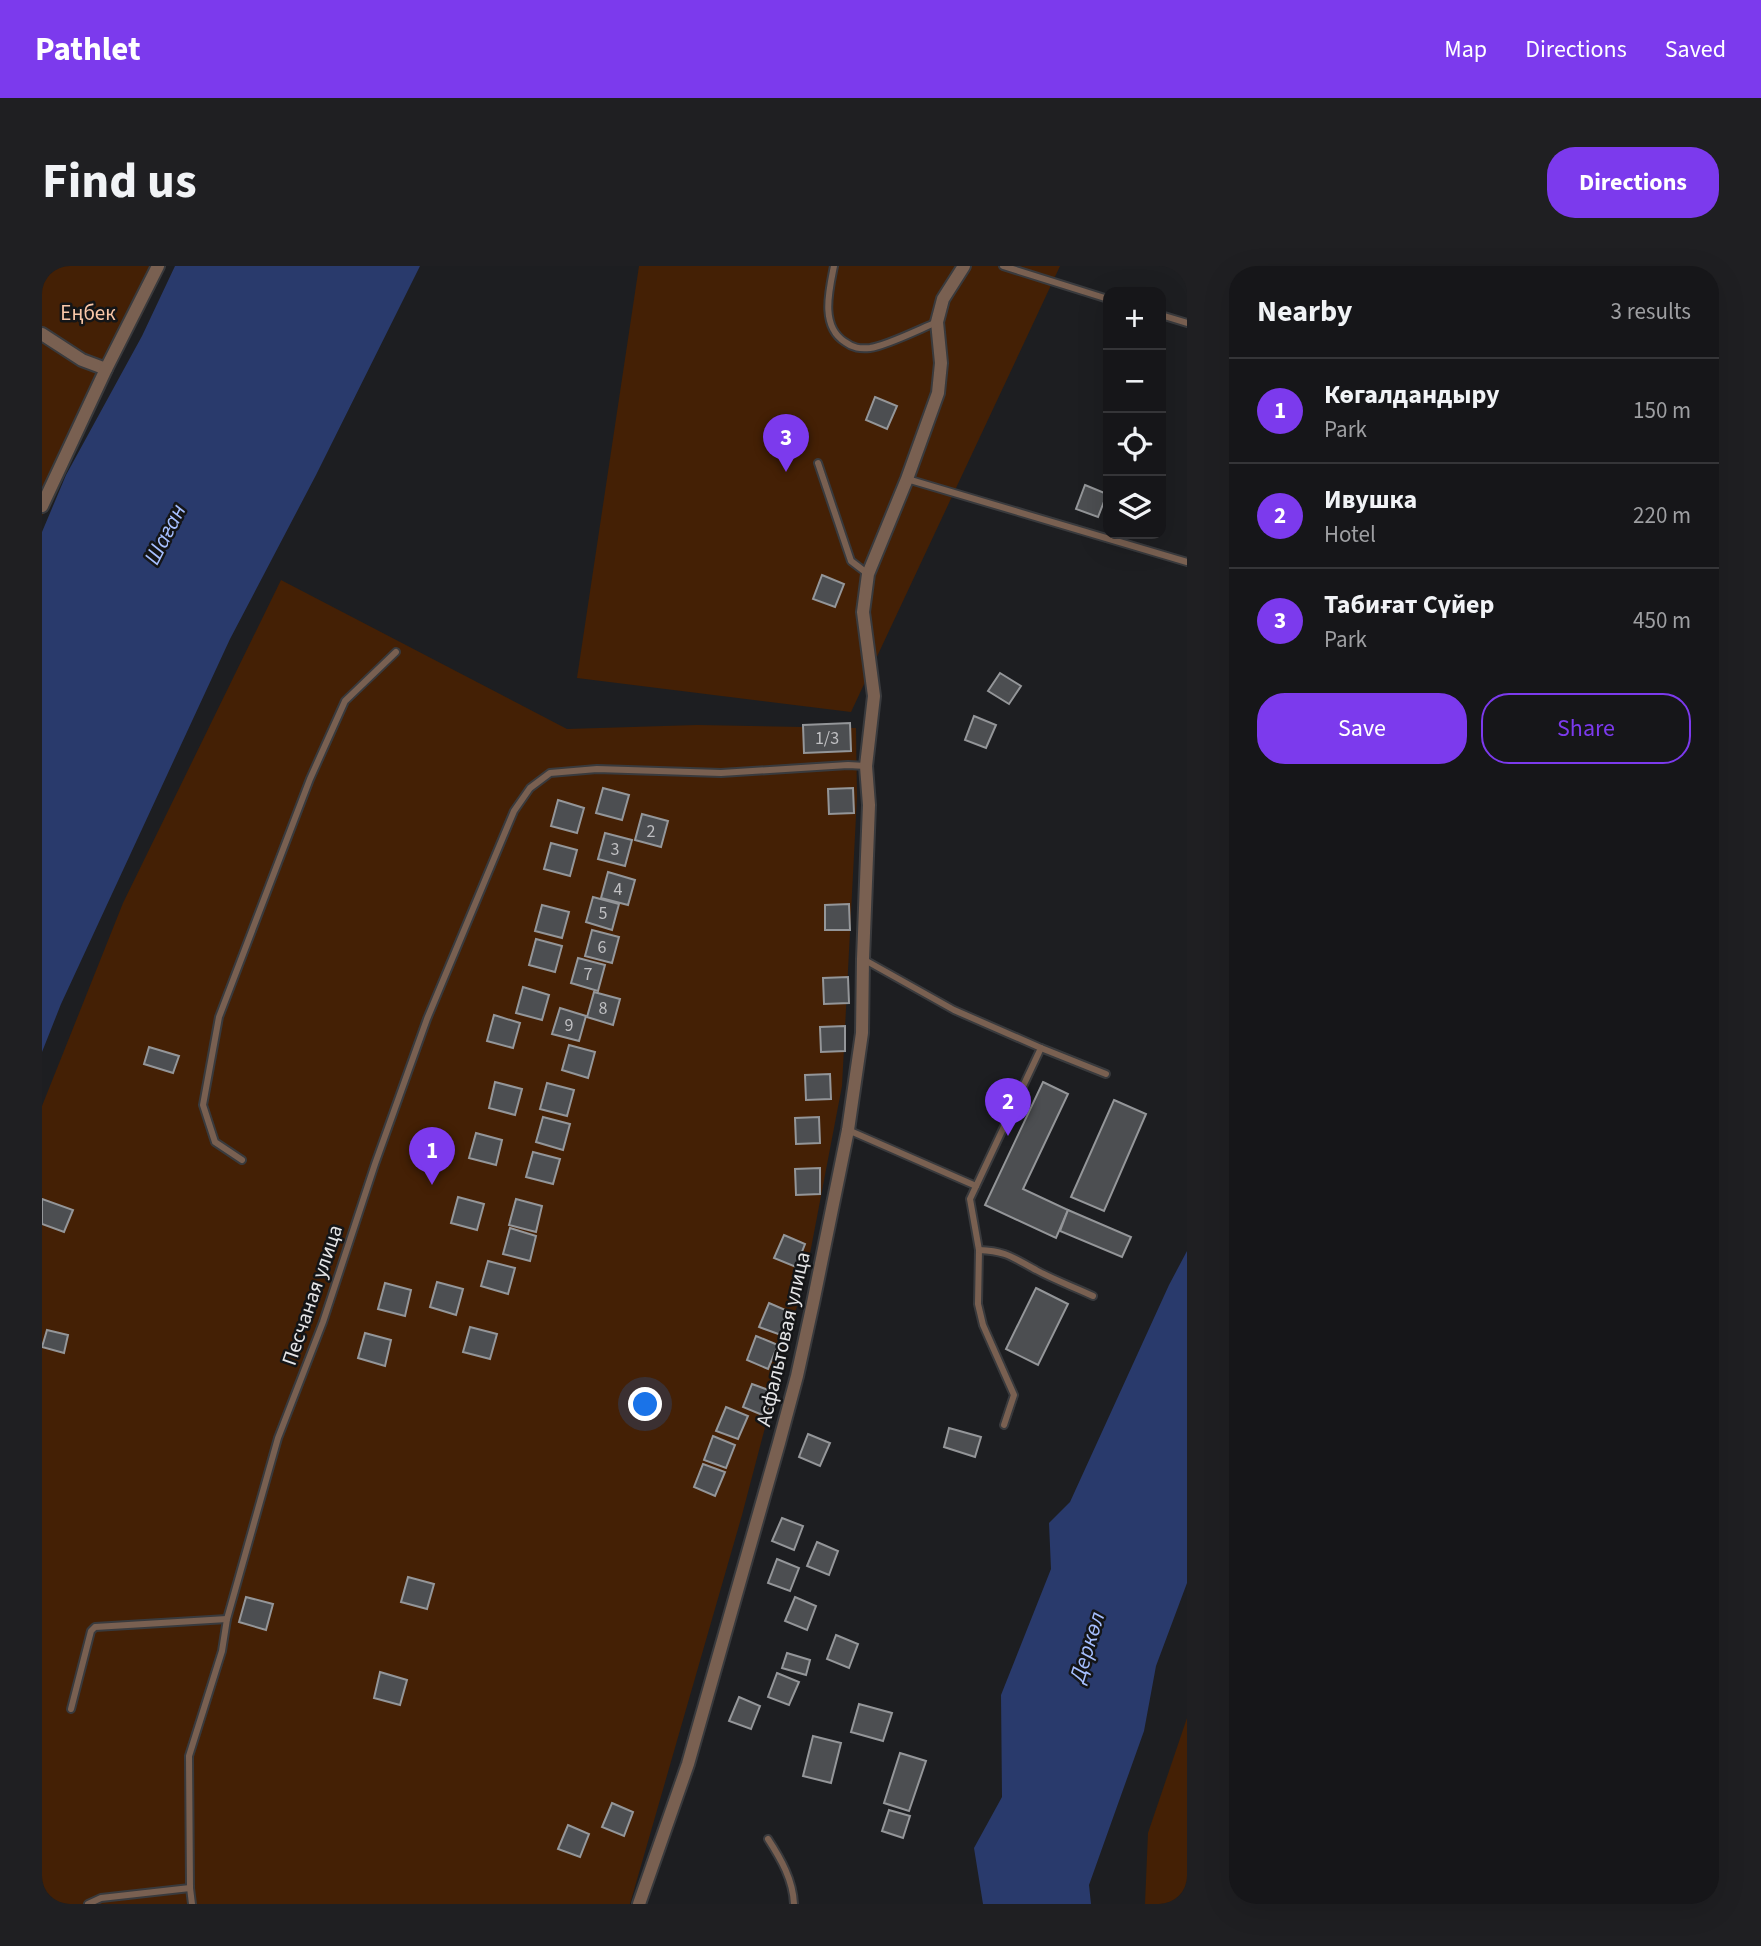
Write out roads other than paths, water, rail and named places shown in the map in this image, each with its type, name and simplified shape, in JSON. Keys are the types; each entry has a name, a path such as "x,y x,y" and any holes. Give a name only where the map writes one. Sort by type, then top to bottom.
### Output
{"street":[{"path":"42,506 158,266"},
{"path":"937,322 943,299 964,266"},
{"name":"Асфальтовая улица","path":"639,1904 688,1764 793,1390 848,1130 863,1033 869,805 866,766 874,696 863,612 868,574 939,393 941,363 937,322"},
{"path":"42,334 82,360 106,369"}],"lane":[{"path":"834,266 827,309 832,331 854,348 873,348 937,322"},
{"path":"1003,266 1103,297"},
{"path":"1166,317 1187,323"},
{"path":"818,463 851,561 868,574"},
{"path":"907,479 1187,562"},
{"path":"242,1160 215,1142 203,1105 219,1017 310,779 345,701 396,652"},
{"name":"Песчаная улица","path":"192,1904 189,1756 222,1651 227,1619 278,1438 323,1322 379,1152 427,1019 514,811 530,788 550,773 597,769 722,773 866,766"},
{"path":"863,959 954,1010 1106,1074"},
{"path":"1004,1425 1014,1395 983,1325 978,1304 979,1250 970,1199 1041,1048"},
{"path":"848,1130 976,1186"},
{"path":"979,1250 994,1250 1014,1256 1037,1271 1093,1296"},
{"path":"71,1709 91,1631 95,1628 227,1619"},
{"path":"768,1839 780,1857 794,1888 794,1904"},
{"path":"88,1904 102,1899 190,1888"}],"water":[{"name":"Шаған","path":"175,266 420,266 316,475 230,639 61,1004 42,1052 42,532 66,475 142,336"},
{"name":"Деркөл","path":"1187,1251 1187,1583 1156,1666 1144,1731 1089,1885 1091,1904 983,1904 974,1848 1002,1797 1001,1695 1051,1569 1049,1523 1070,1502"}],"place":[{"name":"Табиғат Сүйер","path":"786,472"},
{"name":"Ивушка","path":"1008,1136"},
{"name":"Көгалдандыру","path":"432,1185"}],"park label":[{"name":"Еңбек","path":"88,313"}]}
